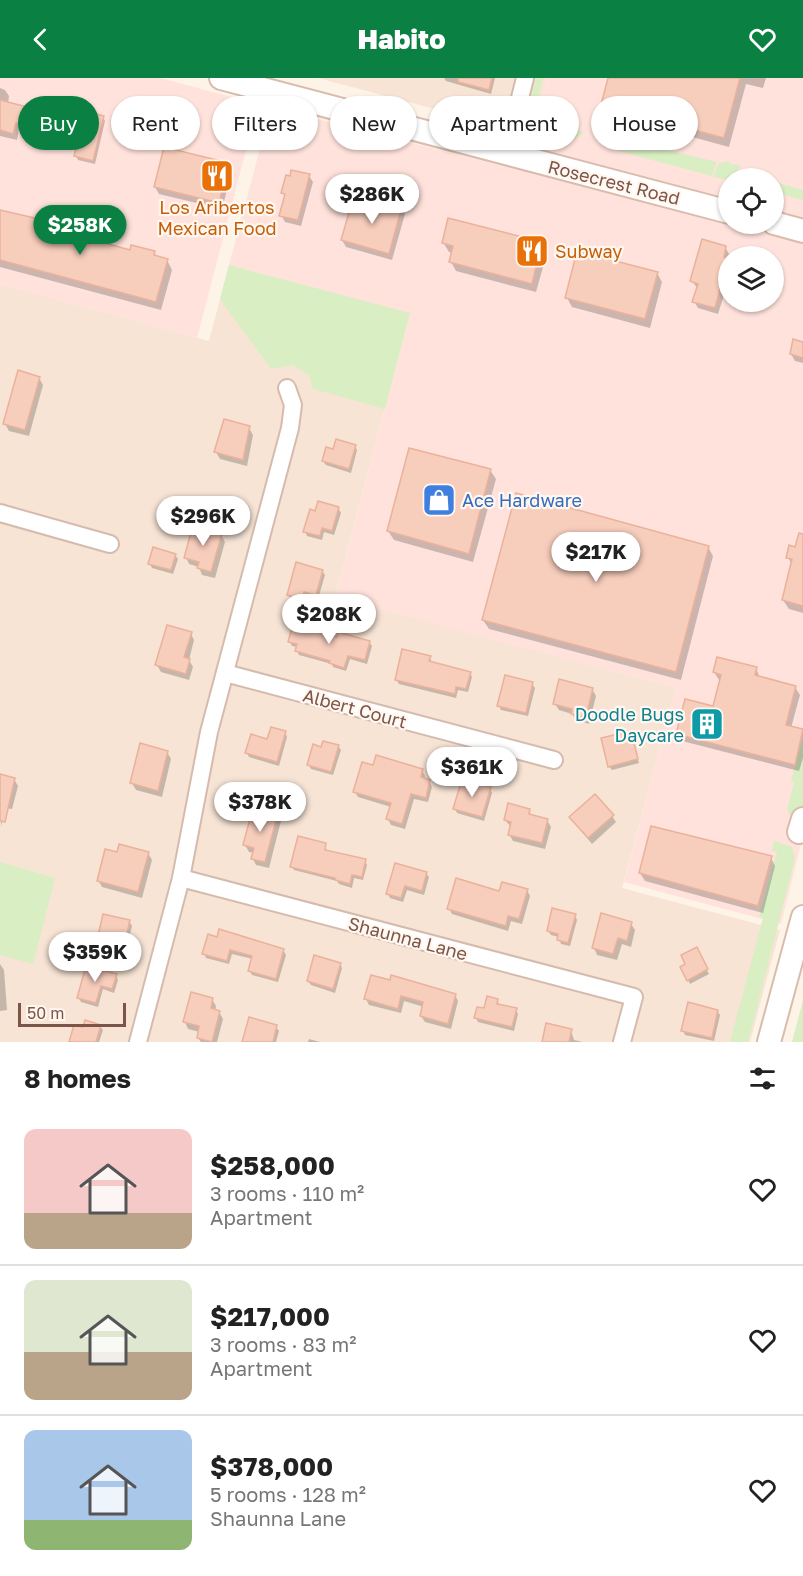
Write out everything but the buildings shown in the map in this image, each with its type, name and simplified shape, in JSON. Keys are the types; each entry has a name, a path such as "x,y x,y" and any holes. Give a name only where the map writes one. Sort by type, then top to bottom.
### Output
{"main road":[{"name":"Rosecrest Road","path":"222,78 718,209"},
{"path":"784,226 803,231"},
{"path":"770,1042 802,925"}],"street":[{"path":"506,154 525,78"},
{"path":"138,1042 182,878 204,755 290,428 293,405 287,388"},
{"path":"0,513 110,544"},
{"name":"Albert Court","path":"225,674 554,760"},
{"name":"Shaunna Lane","path":"182,878 634,997 622,1042"}],"shaded area":[{"path":"0,78 160,78 228,96 212,96 212,150 246,150 197,338 0,284"},
{"path":"318,78 547,78 543,96 429,96 429,107 417,104 417,96 386,96"},
{"path":"547,78 803,78 803,836 781,924 624,882 676,688 335,598 410,314 229,265 260,150 318,150 318,119 330,122 330,150 417,150 417,144 429,147 429,150 440,150 522,171 528,150 579,150 579,96 542,96"},
{"path":"229,265 410,313 335,597 676,688 622,888 780,930 750,1042 0,1042 0,284 209,341"}],"green space":[{"path":"536,78 543,78 538,96 531,96"},
{"path":"667,150 717,162 712,176 618,151"},
{"path":"731,161 729,164 740,165 739,168 718,168 718,178 713,177 719,163"},
{"path":"784,185 803,190 803,200 784,195"},
{"path":"229,265 410,313 385,409 313,389 309,375 292,365 271,369 220,299"},
{"path":"803,738 803,812 799,818 791,817 787,810 794,782 791,781"},
{"path":"774,841 792,847 795,859 748,1042 730,1042 763,918 759,917 777,852 772,851"},
{"path":"0,862 55,878 33,964 0,955"},
{"path":"803,1000 803,1042 792,1042"}],"place":[{"name":"Los Aribertos Mexican Food","path":"217,176"},
{"name":"Subway","path":"532,251"},
{"name":"Ace Hardware","path":"439,500"},
{"name":"Doodle Bugs Daycare","path":"707,724"}]}
